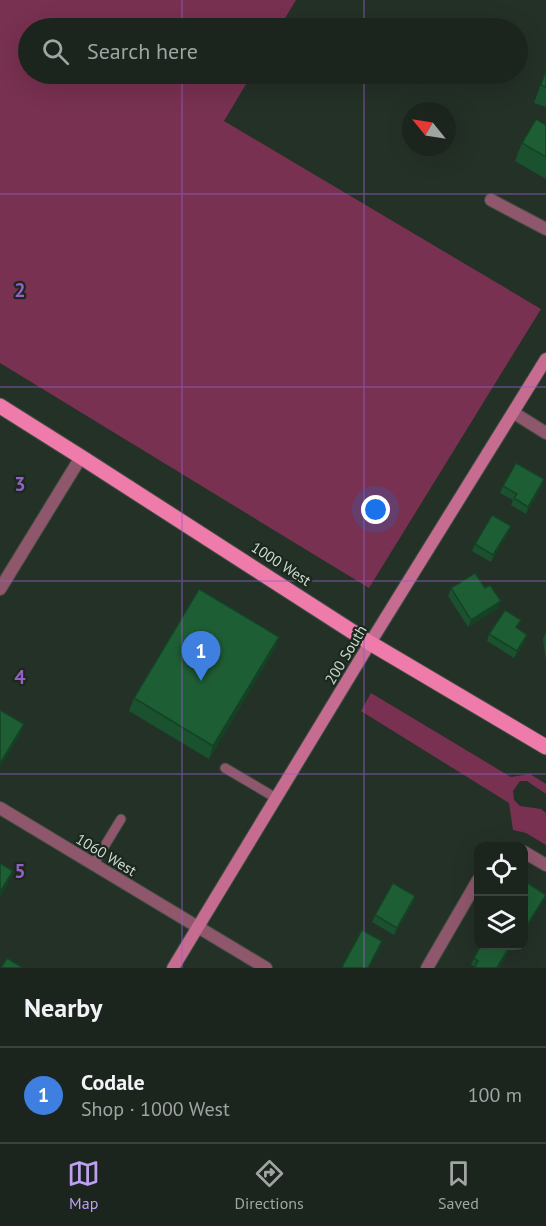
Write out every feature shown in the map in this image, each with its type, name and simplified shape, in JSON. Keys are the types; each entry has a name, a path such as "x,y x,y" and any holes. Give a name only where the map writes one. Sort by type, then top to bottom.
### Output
{"main road":[{"name":"1000 West","path":"0,406 370,643 546,747"}],"street":[{"path":"491,200 546,229"},
{"name":"200 South","path":"173,968 546,359"},
{"path":"514,413 546,433"},
{"path":"0,589 81,456"},
{"name":"1060 West","path":"0,808 266,968"},
{"path":"528,854 546,865"},
{"path":"427,968 474,887"}],"lane":[{"path":"225,768 276,798"},
{"path":"93,865 121,819"}],"shaded area":[{"path":"0,0 296,0 285,18 18,18 18,84 246,84 224,121 541,309 369,588 0,363"},
{"path":"371,693 511,777 530,774 546,784 546,794 527,781 520,781 513,791 514,800 520,806 541,809 546,813 546,845 526,833 513,830 509,803 361,711"}],"building":[{"path":"546,70 546,87 541,85"},
{"path":"536,119 546,125 546,157 522,143"},
{"path":"516,463 544,479 528,507 514,498 517,494 503,486"},
{"path":"492,515 511,526 493,555 475,544"},
{"path":"475,573 485,588 490,585 501,601 471,620 451,588"},
{"path":"199,589 279,637 213,746 134,698"},
{"path":"505,610 521,620 516,627 527,635 517,651 489,634"},
{"path":"0,710 24,724 1,762 0,762"},
{"path":"0,863 13,871 0,892"},
{"path":"393,883 415,896 397,928 375,915"},
{"path":"528,883 546,895 528,924"},
{"path":"362,930 382,941 368,968 343,968 342,967"},
{"path":"478,950 508,950 497,968 474,968 478,961 474,958"},
{"path":"7,958 23,968 1,968"}],"place":[{"name":"Codale","path":"201,681"}]}
